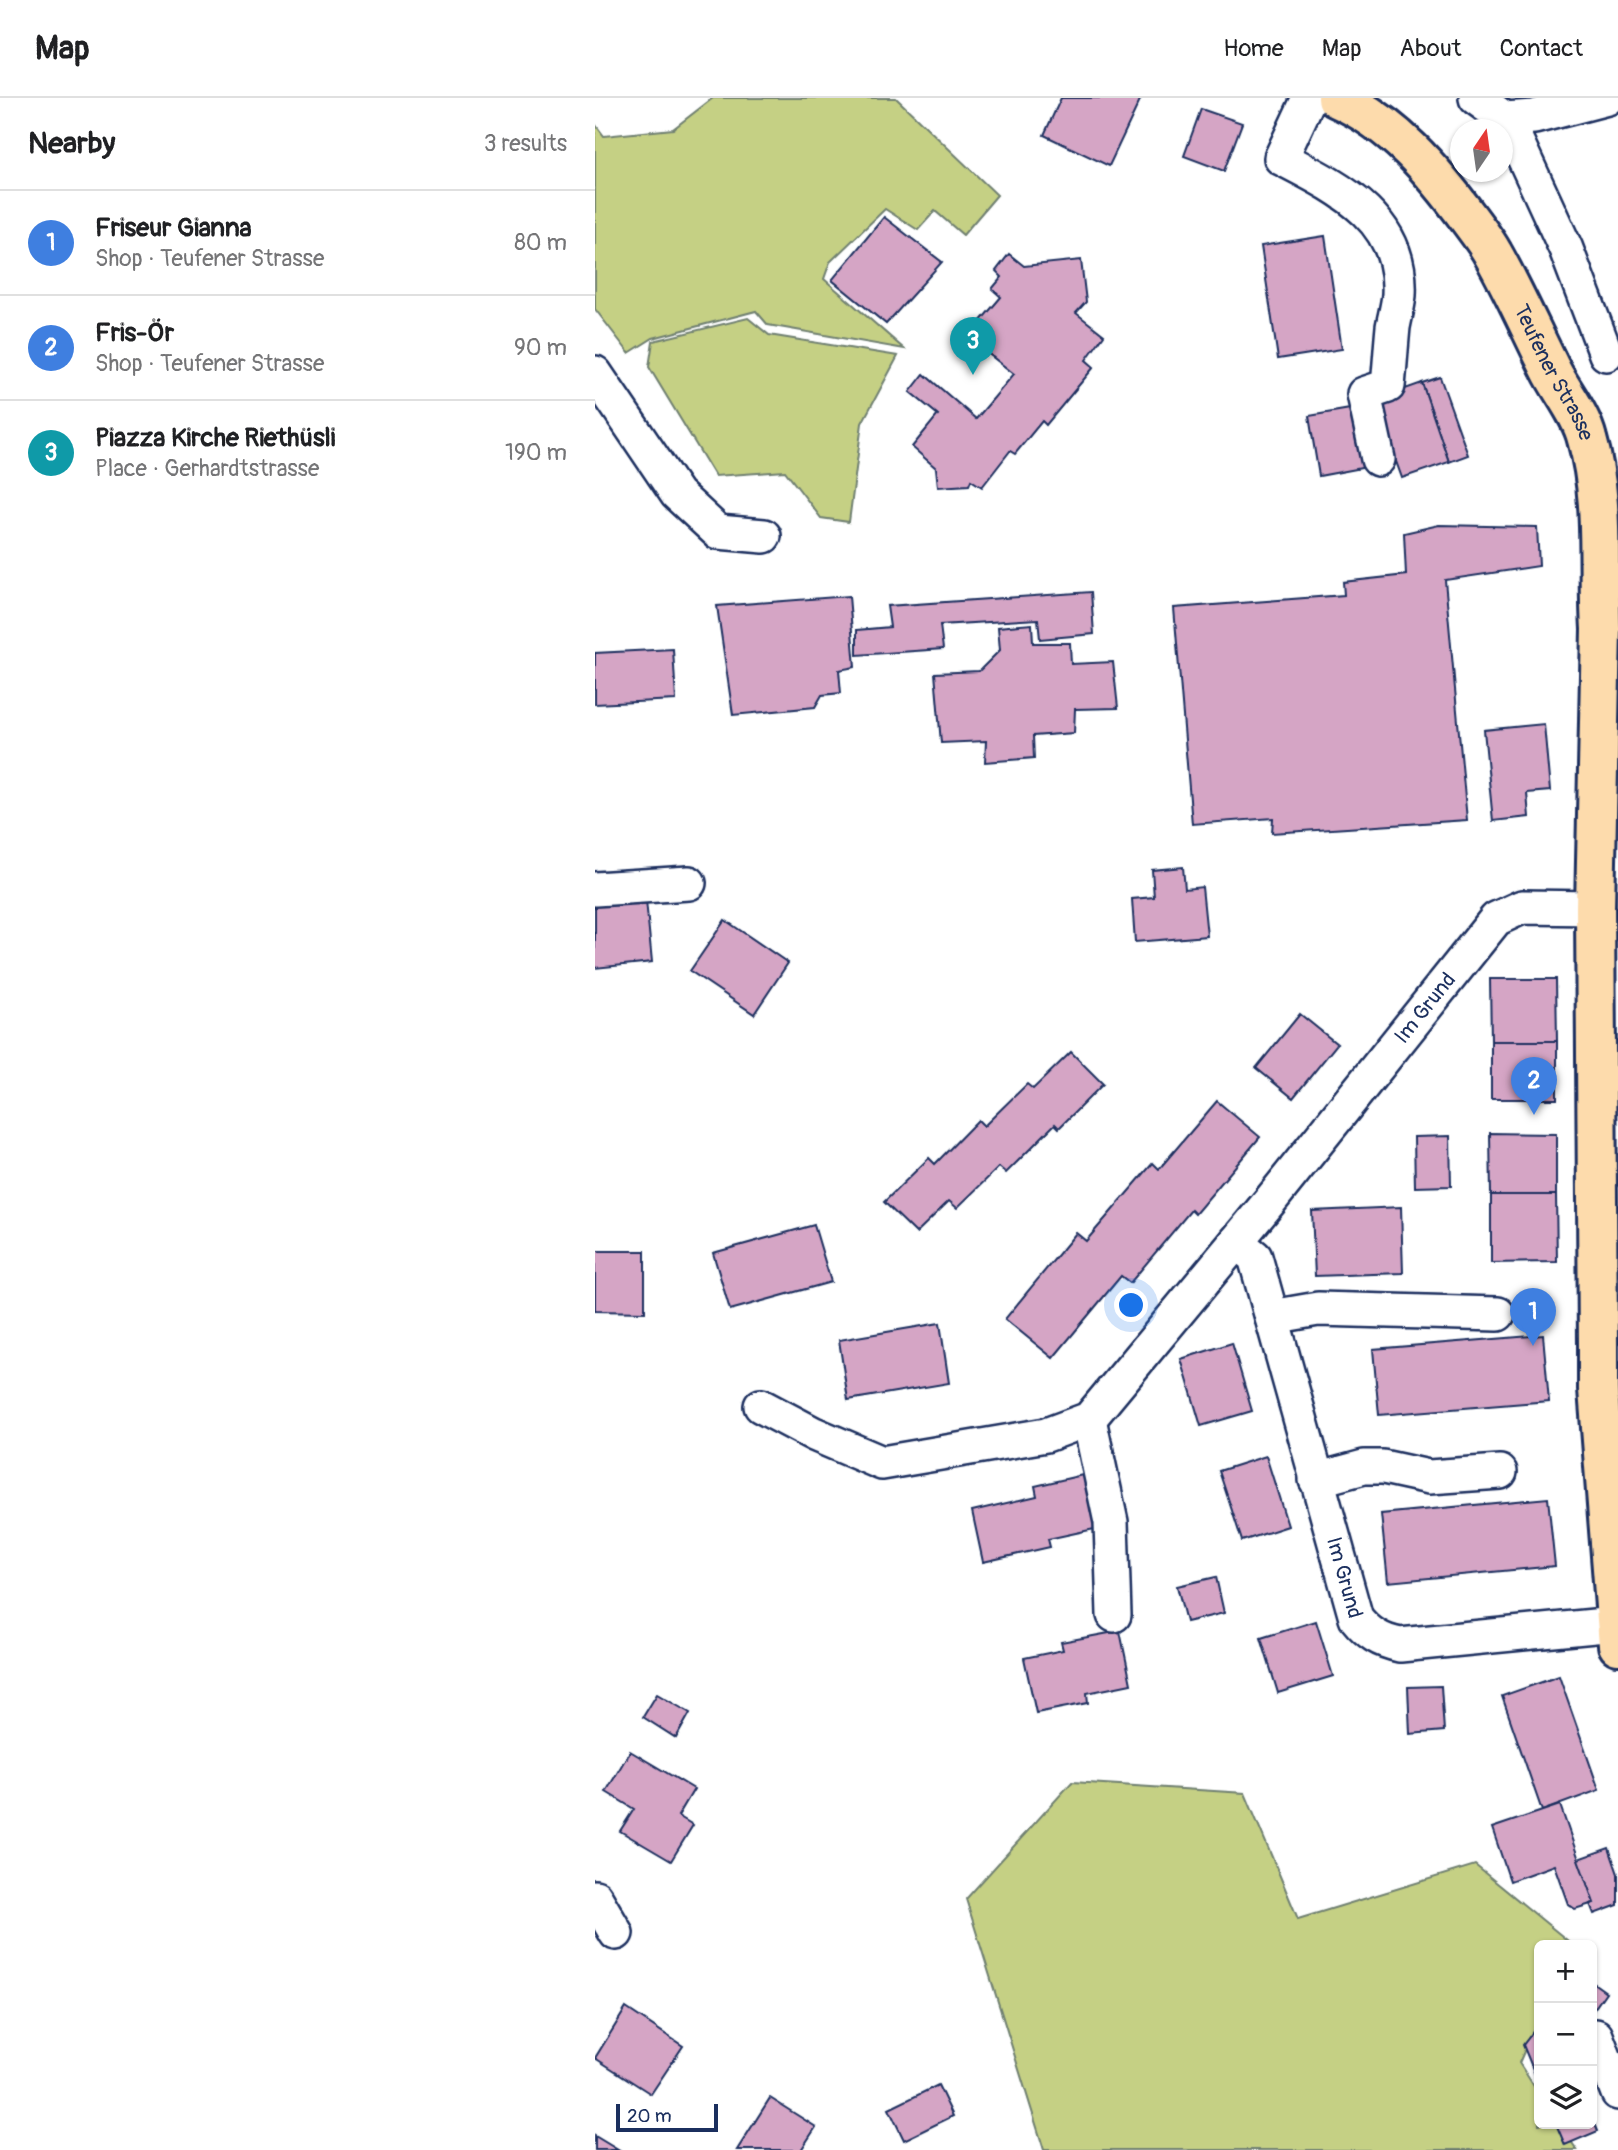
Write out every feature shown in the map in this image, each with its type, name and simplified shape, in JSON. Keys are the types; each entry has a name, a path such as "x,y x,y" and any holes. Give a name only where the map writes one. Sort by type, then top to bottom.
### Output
{"main road":[{"name":"Teufener Strasse","path":"1337,98 1382,125 1425,163 1442,182 1492,252 1560,388 1587,435 1612,510 1599,599 1601,629 1595,908 1608,1388 1605,1460 1616,1634"}],"street":[{"path":"1309,98 1281,158 1335,186 1357,202 1388,241 1398,275 1399,296 1388,386 1364,394 1378,459"},
{"path":"1476,98 1505,119 1534,117 1607,98"},
{"path":"1513,136 1566,249 1606,354"},
{"path":"595,373 677,494 717,533 764,536"},
{"path":"595,889 689,883"},
{"name":"Im Grund","path":"1089,1419 1496,919 1522,907 1595,908"},
{"name":"Im Grund","path":"1236,1241 1255,1257 1356,1618 1374,1636 1399,1644 1616,1634"},
{"path":"1272,1317 1318,1310 1498,1314"},
{"path":"761,1406 814,1434 882,1463 1046,1435 1089,1419 1111,1522 1114,1615"},
{"path":"1316,1480 1364,1467 1383,1467 1429,1476 1500,1472"},
{"path":"595,1897 616,1933"},
{"path":"1597,2039 1618,2093"}],"green space":[{"path":"713,98 896,98 997,195 963,235 935,211 918,230 885,209 830,262 824,279 904,349 768,325 756,311 653,338 629,353 595,309 595,124 604,136 673,129"},
{"path":"748,318 769,335 898,356 862,423 849,522 821,518 785,471 715,476 649,367 653,341"},
{"path":"1072,1782 1245,1793 1298,1919 1475,1865 1567,1940 1534,1940 1534,2028 1519,2063 1534,2086 1534,2129 1562,2129 1577,2150 1044,2150 966,1899"}],"building":[{"path":"1061,98 1141,98 1109,166 1044,135"},
{"path":"1201,109 1242,123 1224,171 1184,156"},
{"path":"884,217 942,262 886,324 832,280"},
{"path":"1325,236 1342,349 1278,359 1261,246"},
{"path":"1009,254 1024,266 1081,260 1086,302 1076,313 1104,335 1086,360 1094,367 1046,425 1042,421 1015,454 1010,451 982,487 971,480 969,485 938,487 936,468 912,447 938,415 910,392 924,374 976,419 1014,374 967,337 1001,297 992,289 1002,277 996,271"},
{"path":"1440,377 1468,455 1449,462 1422,383"},
{"path":"1422,383 1449,462 1402,478 1374,400"},
{"path":"1356,408 1367,467 1319,476 1309,416"},
{"path":"1439,525 1537,527 1539,566 1445,580 1467,820 1272,833 1273,818 1192,824 1174,608 1344,595 1343,582 1406,575 1404,533"},
{"path":"1091,592 1094,634 1040,639 1038,619 940,625 943,649 857,655 857,630 890,627 887,606"},
{"path":"849,596 855,667 839,670 841,693 822,695 815,707 733,715 717,606"},
{"path":"1032,624 1033,643 1070,643 1071,664 1113,662 1118,708 1075,709 1074,733 1033,736 1034,758 985,762 986,741 941,743 935,673 979,671 1000,650 998,627"},
{"path":"673,649 676,700 595,704 595,653"},
{"path":"1544,724 1550,791 1527,793 1529,817 1493,821 1484,730"},
{"path":"1183,867 1185,889 1202,887 1207,936 1135,942 1132,899 1154,897 1152,870"},
{"path":"646,900 652,962 595,968 595,905"},
{"path":"725,920 788,963 754,1014 690,971"},
{"path":"1490,979 1556,979 1557,1041 1491,1041"},
{"path":"1300,1014 1337,1044 1293,1098 1256,1068"},
{"path":"1491,1041 1557,1041 1557,1099 1491,1099"},
{"path":"1071,1052 1103,1084 1059,1128 1055,1124 1006,1173 999,1167 957,1208 949,1201 916,1233 884,1202 929,1158 935,1164 978,1120 984,1126 1027,1084 1033,1089"},
{"path":"1217,1101 1260,1137 1195,1214 1191,1210 1130,1283 1121,1276 1053,1358 1005,1319 1076,1233 1086,1241 1153,1163 1159,1169"},
{"path":"1490,1133 1556,1134 1556,1195 1491,1195"},
{"path":"1450,1136 1451,1186 1415,1187 1414,1137"},
{"path":"1491,1195 1556,1195 1557,1262 1491,1263"},
{"path":"1401,1207 1403,1273 1315,1276 1312,1211"},
{"path":"814,1225 831,1282 730,1310 713,1253"},
{"path":"595,1251 645,1251 645,1312 595,1311"},
{"path":"940,1323 949,1383 848,1400 839,1340"},
{"path":"1543,1335 1549,1401 1379,1415 1373,1349"},
{"path":"1232,1343 1252,1411 1201,1426 1181,1359"},
{"path":"1266,1456 1288,1526 1242,1541 1219,1471"},
{"path":"1087,1474 1099,1528 1048,1539 1050,1547 983,1562 972,1511 1037,1496 1035,1486"},
{"path":"1548,1498 1555,1566 1388,1582 1381,1514"},
{"path":"1216,1577 1224,1613 1186,1622 1177,1586"},
{"path":"1316,1621 1333,1676 1278,1693 1261,1638"},
{"path":"1120,1631 1131,1684 1087,1693 1088,1703 1036,1713 1024,1658 1063,1650 1061,1642"},
{"path":"1559,1676 1599,1790 1542,1811 1502,1696"},
{"path":"1441,1686 1444,1731 1410,1734 1408,1687"},
{"path":"657,1694 690,1713 676,1738 643,1717"},
{"path":"630,1751 694,1789 678,1816 693,1825 671,1861 620,1831 634,1809 606,1792"},
{"path":"1560,1805 1594,1903 1575,1909 1568,1904 1554,1865 1510,1881 1492,1828"},
{"path":"1609,1848 1618,1874 1618,1905 1594,1914 1590,1904 1594,1903 1578,1859"},
{"path":"1597,1986 1606,1992 1597,2005"},
{"path":"626,2008 683,2046 651,2094 595,2058"},
{"path":"1534,2031 1534,2072 1523,2045"},
{"path":"938,2085 953,2116 904,2140 889,2109"},
{"path":"770,2098 816,2127 801,2150 737,2150"},
{"path":"1597,2128 1598,2131 1565,2145 1558,2129"},
{"path":"595,2136 618,2150 595,2150"}],"place":[{"name":"Piazza Kirche Riethüsli","path":"973,375"},
{"name":"Fris-Ör","path":"1534,1115"},
{"name":"Friseur Gianna","path":"1533,1346"}]}
